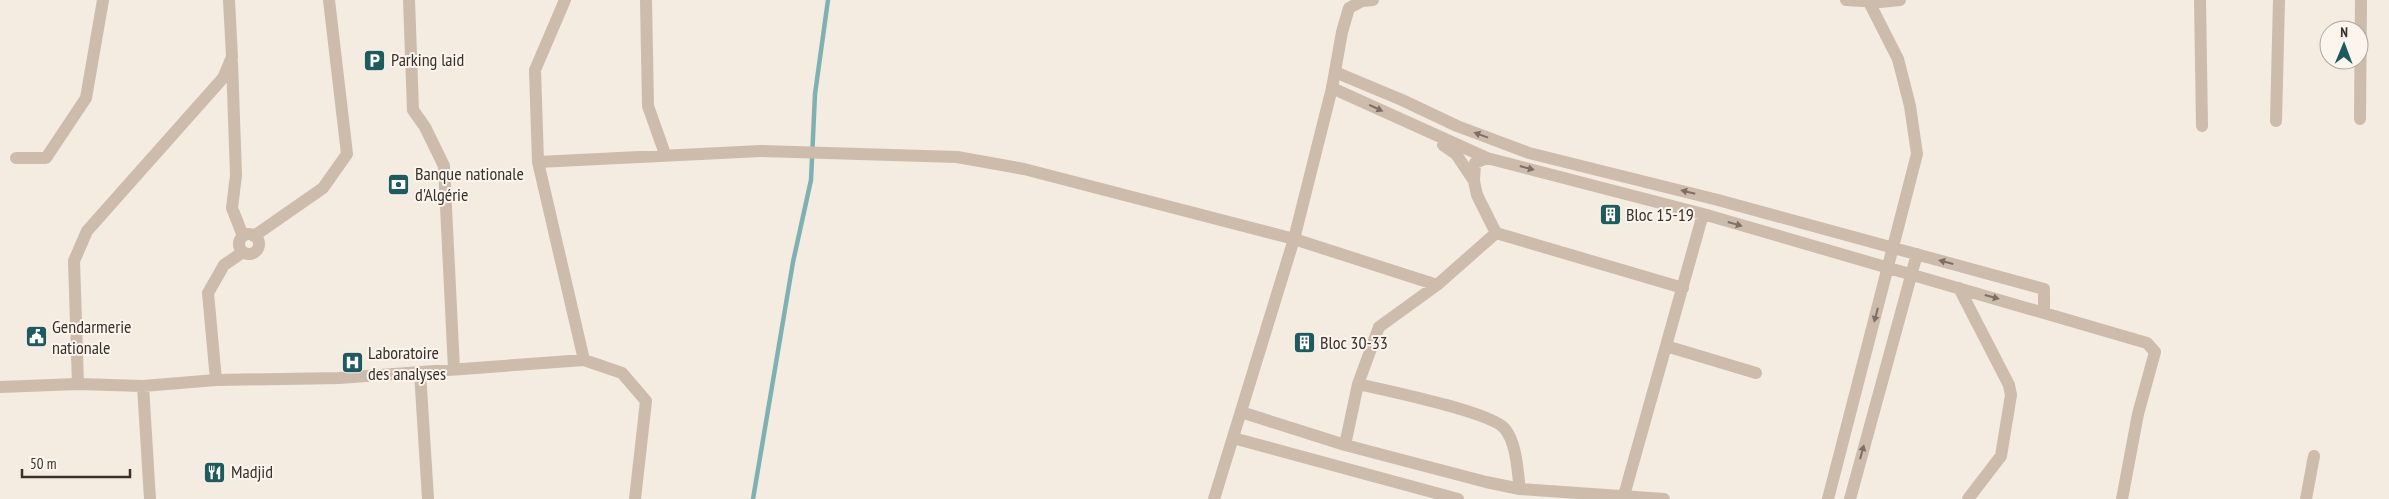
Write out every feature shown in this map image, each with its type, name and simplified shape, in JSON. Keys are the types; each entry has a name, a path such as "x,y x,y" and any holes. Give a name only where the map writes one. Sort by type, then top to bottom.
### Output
{"street":[{"path":"16,158 46,158 86,98 103,0"},
{"path":"229,0 236,175 232,208 249,236"},
{"path":"216,380 208,293 224,265 242,252 239,243 323,188 347,154 329,0"},
{"path":"409,0 413,110 425,127 444,166 454,369"},
{"path":"565,0 535,70 538,162 584,360"},
{"path":"646,0 648,106 665,154"},
{"path":"1214,499 1294,239 1332,88 1342,32 1351,4 1373,0"},
{"path":"1846,0 1900,0"},
{"path":"2200,0 2202,126"},
{"path":"2276,122 2279,0"},
{"path":"2360,119 2361,0"},
{"path":"1828,499 1918,154 1910,106 1898,59 1868,1"},
{"path":"78,384 74,261 87,231 223,78 232,57"},
{"path":"1335,72 1402,100 1457,126 1529,153 1718,200 2044,289 2044,311"},
{"path":"1332,88 1487,158 1703,214 2044,311 2147,343 2155,352 2138,414 2122,499"},
{"path":"1415,126 1456,154 1474,181"},
{"path":"538,162 665,154 761,151 957,157 1002,164 1294,239 1437,285"},
{"path":"1487,158 1475,163 1474,181 1477,195 1496,233 1684,288"},
{"path":"1624,497 1684,288 1703,214"},
{"path":"1344,445 1358,384 1379,327 1437,285 1496,233"},
{"path":"1850,499 1917,254"},
{"path":"1959,288 2009,385 2011,395 2001,456 1968,499"},
{"path":"1666,346 1756,373"},
{"path":"0,387 78,384 143,386 216,380 338,378 584,360 622,373 646,401 635,499"},
{"path":"420,372 428,499"},
{"path":"1358,384 1478,414 1505,428 1514,449 1520,489"},
{"path":"143,386 150,499"},
{"path":"1241,412 1344,445 1520,489 1664,499"},
{"path":"1233,438 1458,499"},
{"path":"2306,499 2314,456"}],"waterway":[{"path":"753,499 793,262 811,180 815,94 828,0"}],"place":[{"name":"Parking laid","path":"375,60"},
{"name":"Banque nationale d'Algérie","path":"399,184"},
{"name":"Bloc 15-19","path":"1610,215"},
{"name":"Gendarmerie nationale","path":"36,337"},
{"name":"Bloc 30-33","path":"1304,343"},
{"name":"Laboratoire des analyses","path":"352,363"},
{"name":"Madjid","path":"215,472"}]}
